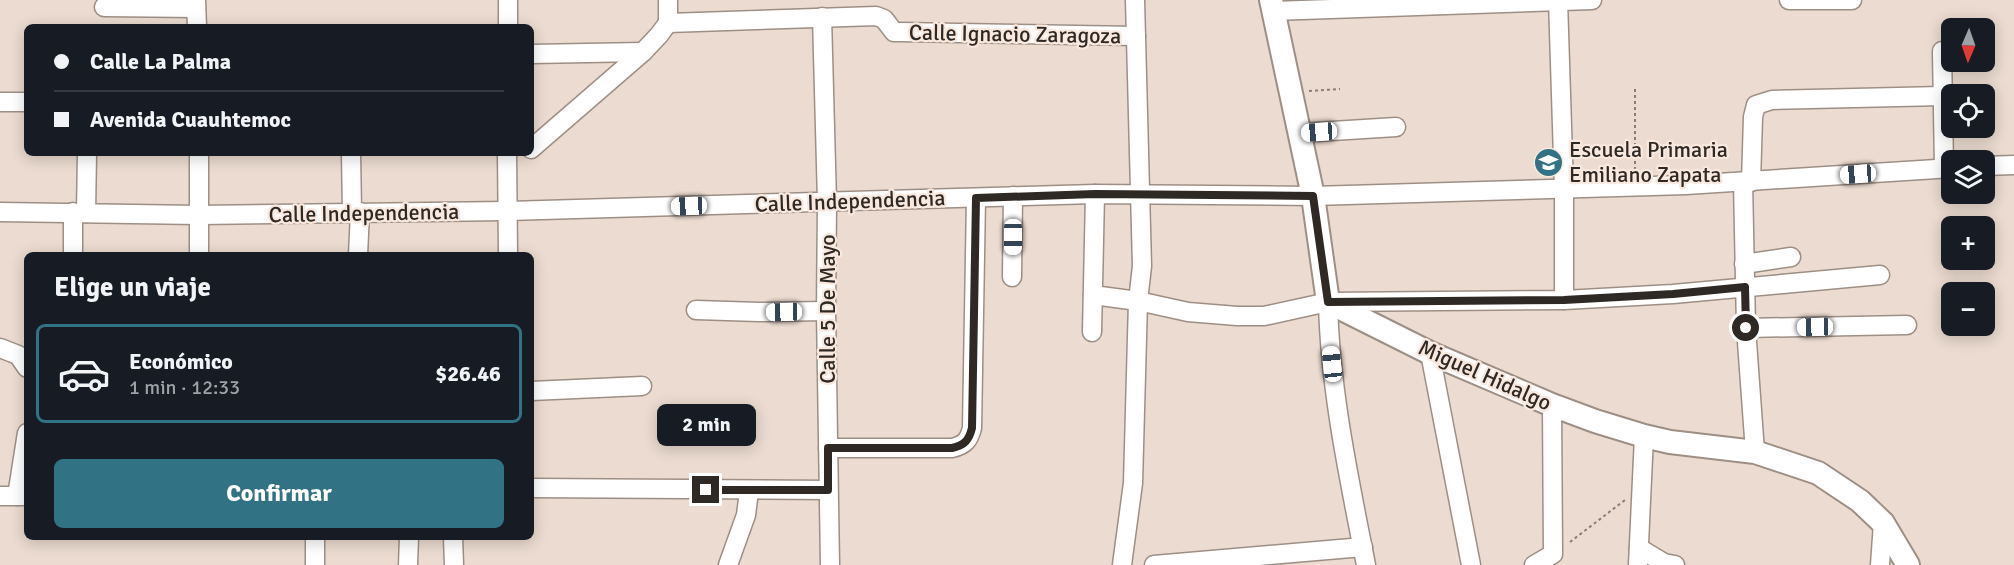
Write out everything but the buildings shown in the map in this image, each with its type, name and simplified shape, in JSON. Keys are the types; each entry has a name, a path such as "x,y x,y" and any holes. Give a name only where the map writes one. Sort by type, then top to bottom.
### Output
{"main road":[{"path":"1272,5 1313,196 1328,302"},
{"name":"Miguel Hidalgo","path":"1328,302 1430,353 1552,405 1644,436 1670,442 1755,452 1818,473 1860,501 1883,523 1908,565"}],"street":[{"path":"508,0 508,24"},
{"path":"534,146 643,52 659,35 668,23 668,0"},
{"path":"1122,565 1133,483 1138,301 1142,266 1135,0"},
{"path":"1272,5 1592,0"},
{"path":"1789,0 1852,0"},
{"path":"1558,1 1564,189 1564,300"},
{"path":"113,5 196,4 197,24"},
{"path":"668,23 822,17 876,8"},
{"name":"Calle Ignacio Zaragoza","path":"876,8 894,32 1136,36"},
{"name":"Calle 5 De Mayo","path":"822,17 827,202 826,310 830,565"},
{"path":"534,54 643,52"},
{"path":"1755,452 1744,264 1747,182 1755,105 1772,100 1941,96"},
{"path":"0,102 24,102"},
{"path":"1300,133 1396,127"},
{"path":"73,252 87,156"},
{"path":"199,156 199,252"},
{"path":"351,156 357,252"},
{"path":"507,161 508,252"},
{"path":"1995,166 2014,165"},
{"name":"Calle Independencia","path":"0,212 198,215 506,211 1095,194 1313,196 1747,182 1941,168"},
{"path":"1092,332 1095,194"},
{"path":"1012,277 1013,196"},
{"path":"828,448 952,448 966,442 972,428 976,198"},
{"path":"1744,264 1791,257"},
{"path":"1093,295 1138,301 1188,312 1264,316 1328,302 1564,300 1673,294 1880,276"},
{"path":"1154,565 1364,556 1336,405 1329,344 1328,302"},
{"path":"696,310 759,312 826,310"},
{"path":"1746,328 1907,325"},
{"path":"0,348 18,355 24,364"},
{"path":"1430,353 1472,565"},
{"path":"534,392 642,386"},
{"path":"1534,565 1553,554 1552,405"},
{"path":"1644,436 1638,556 1675,565"},
{"path":"15,496 24,449"},
{"path":"534,488 828,490"},
{"path":"728,565 746,515 749,491"},
{"path":"1880,565 1883,523"},
{"path":"315,540 315,565"},
{"path":"408,565 409,540"},
{"path":"453,540 454,565"}],"path":[{"path":"1635,86 1635,185"},
{"path":"1291,91 1340,90"},
{"path":"1553,554 1641,488"}],"place":[{"name":"Escuela Primaria Emiliano Zapata","path":"1548,162"}],"route":[{"path":"706,490 828,490 828,448 952,448 966,442 972,428 976,198 1095,194 1313,196 1328,302 1564,300 1673,294 1745,287 1746,328"}]}
